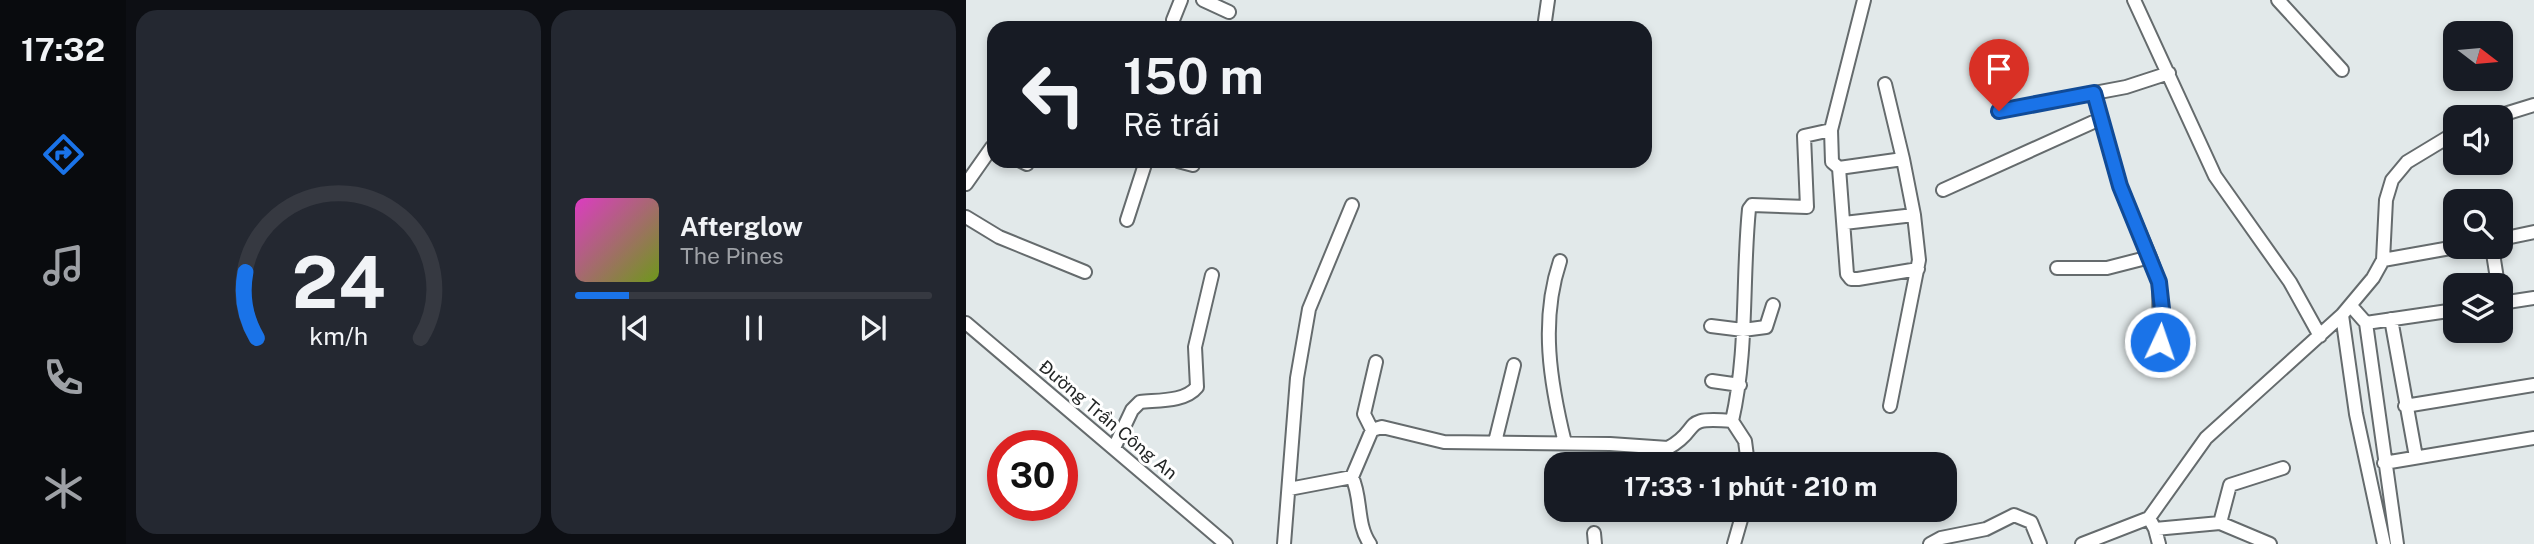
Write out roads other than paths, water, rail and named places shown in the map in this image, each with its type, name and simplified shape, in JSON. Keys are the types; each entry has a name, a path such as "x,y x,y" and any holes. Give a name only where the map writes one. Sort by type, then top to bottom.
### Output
{"street":[{"path":"1173,20 1181,0"},
{"path":"1203,0 1229,12"},
{"path":"1545,21 1548,0"},
{"path":"1864,0 1831,130 1832,162 1839,168 1847,274 1851,279 1918,269"},
{"path":"2134,0 2215,176 2290,282 2320,336"},
{"path":"2278,0 2342,70"},
{"path":"1999,111 2126,87 2169,73"},
{"path":"1885,84 1914,215 1918,269 1890,406"},
{"path":"2094,93 2120,186 2159,282 2162,309 2160,342"},
{"path":"2513,111 2534,105"},
{"path":"1943,190 2100,119"},
{"path":"1746,452 1745,441 1732,421 1740,385 1744,264 1750,206 1807,207 1804,136 1831,130"},
{"path":"2152,524 2206,438 2347,311 2373,278 2383,260 2386,200 2392,180 2407,162 2443,140"},
{"path":"966,184 987,155"},
{"path":"1839,168 1903,159"},
{"path":"1127,220 1144,168"},
{"path":"1284,544 1297,378 1309,309 1352,205"},
{"path":"1844,223 1914,215"},
{"path":"966,218 999,237 1085,272"},
{"path":"2513,236 2534,232"},
{"path":"2383,260 2443,249"},
{"path":"2057,268 2107,268 2150,257"},
{"path":"1560,261 1552,284 1548,363 1565,443"},
{"path":"1114,448 1132,410 1140,402 1178,398 1192,393 1197,387 1195,347 1212,275"},
{"path":"2513,301 2534,298"},
{"path":"1711,326 1743,330 1766,327 1773,305"},
{"path":"2347,311 2366,323 2443,312"},
{"path":"2347,311 2356,414 2384,544"},
{"path":"2391,319 2416,457"},
{"name":"Đường Trần Công An","path":"966,323 1226,544"},
{"path":"2366,323 2397,544"},
{"path":"1370,544 1365,537 1357,488 1352,477 1371,430 1364,414 1376,362"},
{"path":"1494,442 1514,365"},
{"path":"1712,381 1740,385"},
{"path":"2405,406 2534,385"},
{"path":"1371,430 1382,427 1444,442 1565,443 1668,448 1695,421 1732,421"},
{"path":"2384,463 2534,438"},
{"path":"2220,523 2230,485 2283,468"},
{"path":"1289,489 1352,477"},
{"path":"1930,544 1941,538 1986,529 2014,515 2031,522 2040,544"},
{"path":"1734,544 1740,522"},
{"path":"2082,544 2152,524 2220,523 2270,544"},
{"path":"2152,524 2159,544"}]}
